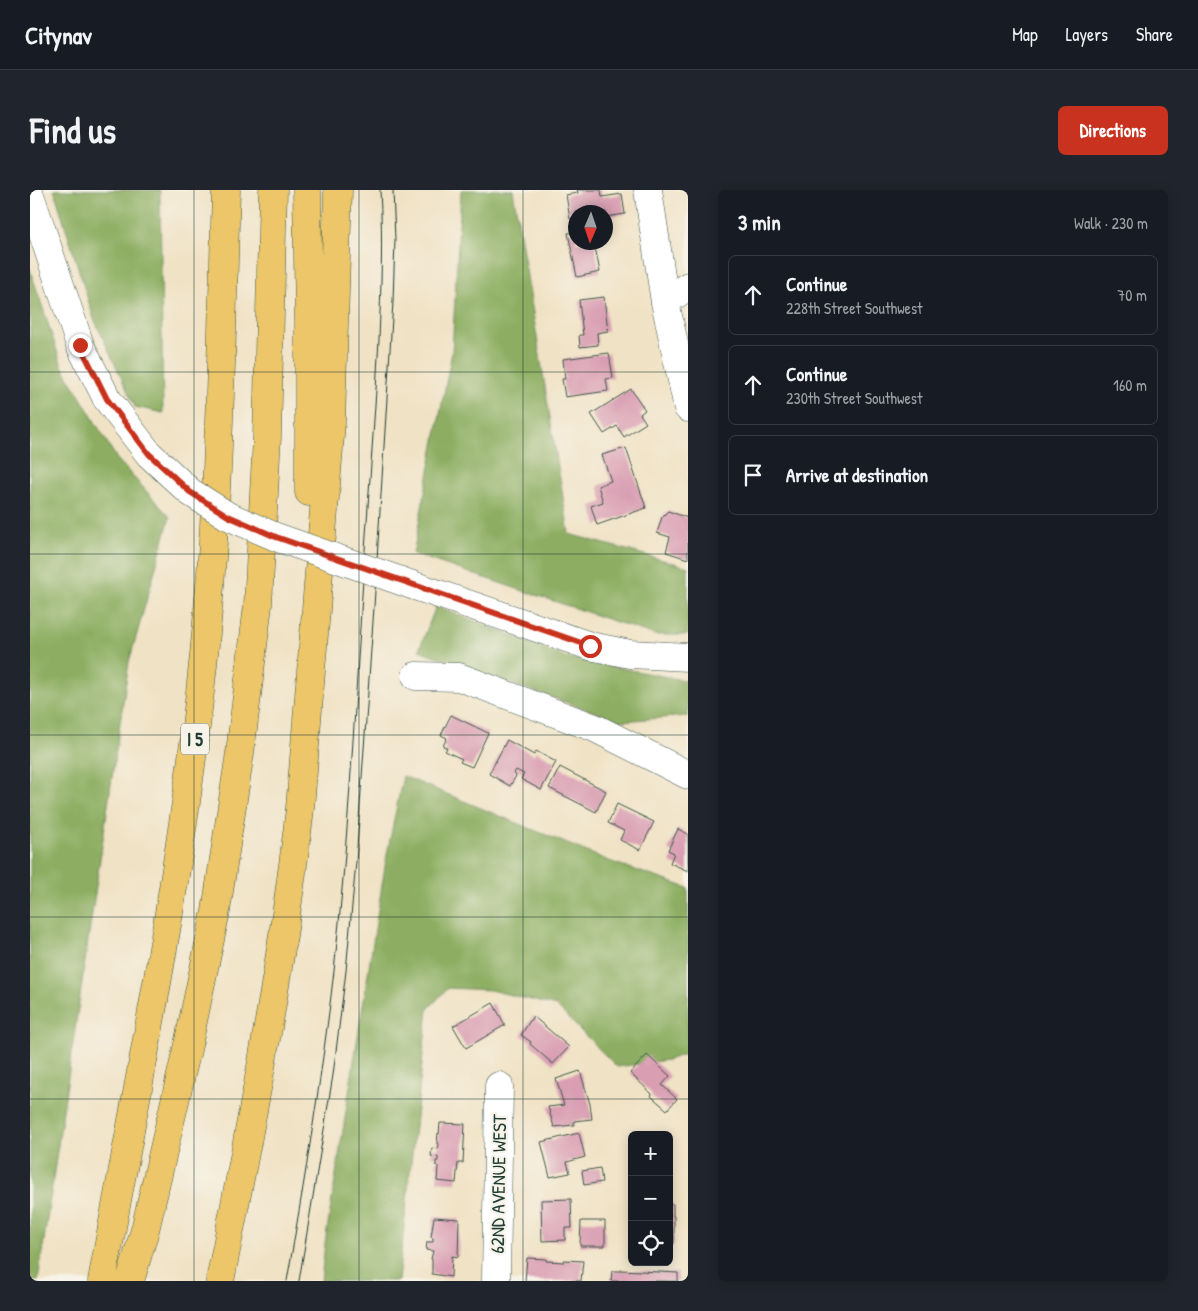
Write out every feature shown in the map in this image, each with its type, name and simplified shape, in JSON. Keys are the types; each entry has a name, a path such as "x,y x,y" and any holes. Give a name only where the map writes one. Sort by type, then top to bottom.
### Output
{"highway":[{"name":"I 5","path":"102,1281 168,916 187,798 200,692 208,617 217,470 226,190"},
{"path":"130,1281 145,1230 188,1045 216,911 240,753 258,595 267,437 273,190"},
{"path":"307,190 310,688"},
{"path":"220,1281 264,1054 293,869 300,808 331,423 338,190"}],"street":[{"path":"648,190 665,302 688,408"},
{"path":"30,195 80,345 107,399 149,454 190,492 228,516 276,537 590,646 630,654 688,657"},
{"path":"665,302 688,286"},
{"path":"416,676 459,677 595,728 688,775"},
{"name":"62ND AVENUE WEST","path":"496,1281 499,1086"}],"green space":[{"path":"54,190 160,190 163,413 135,407 94,319"},
{"path":"461,190 513,190 569,534 688,567 688,635 655,635 413,554 452,352"},
{"path":"30,269 62,366 117,459 170,517 129,662 38,1281 30,1281"},
{"path":"436,606 568,658 688,681 688,716 621,721 419,650"},
{"path":"403,776 609,861 688,888 688,1053 667,1060 617,1067 556,1006 490,990 448,988 428,1009 398,1281 321,1281 325,1243 387,854"}],"building":[{"path":"577,190 601,190 602,197 622,194 625,214 613,216 613,205 568,205 568,207 566,195 578,193"},
{"path":"571,250 596,250 600,272 577,277"},
{"path":"604,297 608,331 597,333 598,345 580,347 579,335 583,335 579,300"},
{"path":"609,353 613,378 606,379 608,391 565,397 562,379 565,379 563,359"},
{"path":"631,389 645,410 640,414 646,423 624,437 617,426 604,434 591,414"},
{"path":"626,448 646,508 597,525 591,506 603,502 598,486 611,481 602,455"},
{"path":"668,511 688,518 688,559 666,552 670,537 657,533 662,517"},
{"path":"451,715 488,733 472,767 460,762 462,759 445,751 447,748 443,746 447,738 441,735"},
{"path":"507,740 534,755 536,751 556,762 541,790 521,779 524,774 516,770 514,773 516,776 510,786 489,774"},
{"path":"560,767 606,791 596,812 549,788"},
{"path":"617,804 654,822 640,850 620,840 624,831 608,823"},
{"path":"678,829 688,834 688,871 670,863 674,853 668,850"},
{"path":"493,1003 505,1025 466,1048 453,1026"},
{"path":"533,1016 569,1047 553,1064 530,1044 531,1042 521,1035"},
{"path":"647,1055 670,1076 662,1085 677,1099 667,1110 630,1073"},
{"path":"580,1071 590,1104 592,1119 574,1121 574,1125 554,1127 548,1107 564,1105 556,1079"},
{"path":"440,1123 465,1124 463,1163 458,1163 456,1183 437,1181 438,1166 436,1161 438,1161 438,1157 431,1156 432,1148 438,1149"},
{"path":"579,1133 585,1157 567,1162 570,1173 550,1177 541,1142"},
{"path":"600,1168 602,1182 584,1185 582,1171"},
{"path":"571,1199 572,1228 565,1228 565,1240 542,1241 541,1200"},
{"path":"673,1216 674,1216 673,1244"},
{"path":"434,1217 459,1219 458,1257 452,1256 451,1277 432,1274 431,1259 433,1251 426,1250 427,1242 433,1242 431,1237"},
{"path":"581,1221 605,1221 605,1246 580,1246"},
{"path":"527,1258 564,1262 564,1260 583,1261 581,1281 525,1281"},
{"path":"612,1271 678,1273 678,1281 611,1281"}],"tram line":[{"path":"287,1281 324,1049 344,870 379,339 382,246 380,190"},
{"path":"299,1281 333,1075 346,971 356,862 393,302 395,239 393,190"}],"route":[{"path":"80,345 107,399 149,454 190,492 228,516 276,537 590,646"}]}
